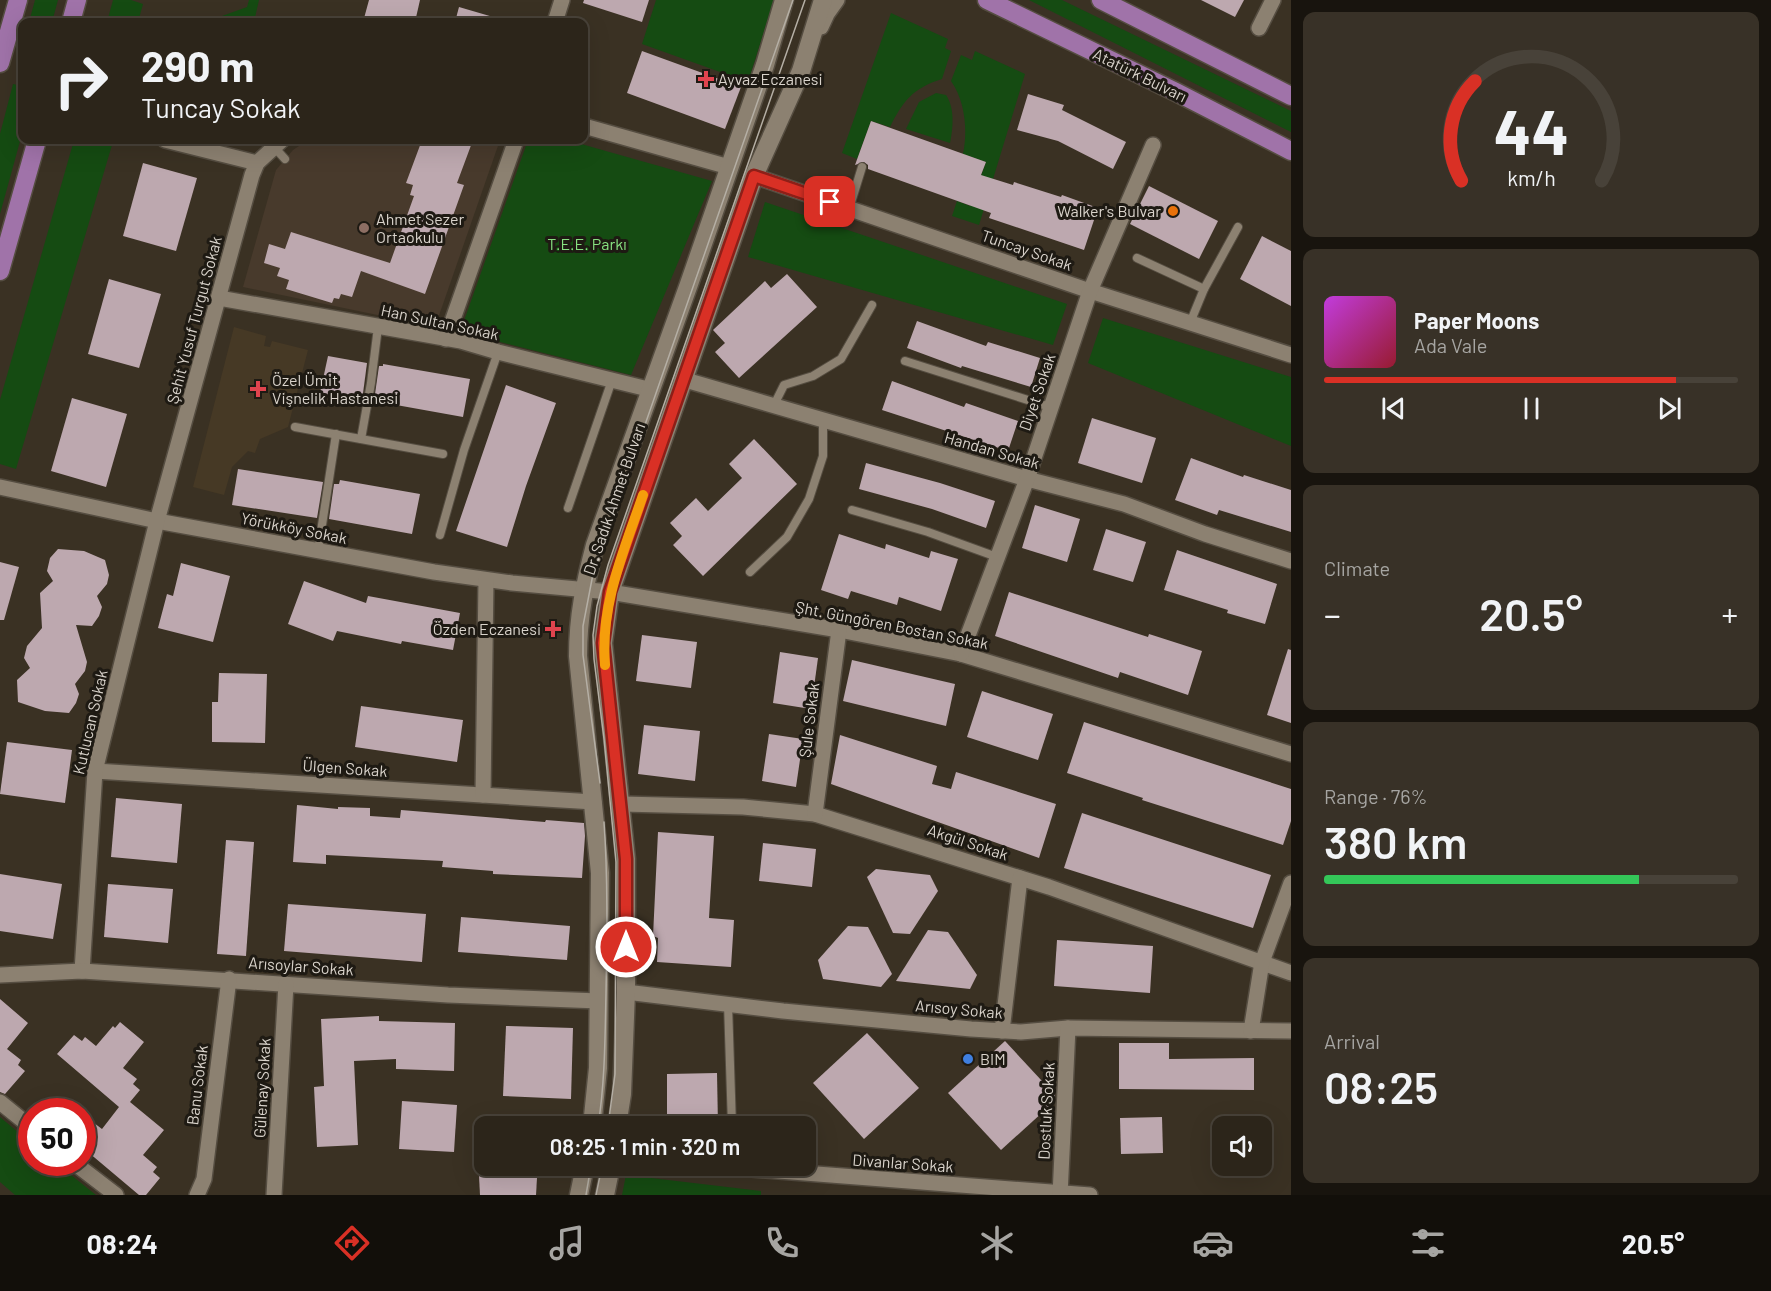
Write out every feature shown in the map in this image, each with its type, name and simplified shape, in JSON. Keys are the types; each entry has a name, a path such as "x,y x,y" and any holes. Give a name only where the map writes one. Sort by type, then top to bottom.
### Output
{"main road":[{"path":"0,63 18,0"},
{"path":"71,18 77,0"},
{"name":"Dr. Sadık Ahmet Bulvarı","path":"593,1116 598,1068 600,873 578,656 578,622 583,589 595,545 652,390 765,65 784,0"},
{"name":"Dr. Sadık Ahmet Bulvarı","path":"619,1116 622,1094 626,992 626,859 622,804 603,643 610,592 754,176 801,71 823,0"},
{"name":"Atatürk Bulvarı","path":"987,0 1291,151"},
{"path":"1101,0 1291,96"},
{"path":"0,271 36,144"},
{"path":"578,1193 582,1176"},
{"path":"605,1195 609,1176"}],"street":[{"path":"556,18 562,0"},
{"path":"801,71 827,14 837,0"},
{"path":"1259,28 1273,0"},
{"path":"588,127 729,167"},
{"path":"196,144 257,162 277,144"},
{"path":"446,339 515,144"},
{"name":"Diyet Sokak","path":"961,654 1027,479 1090,291 1153,145"},
{"name":"Şehit Yusuf Turgut Sokak","path":"157,521 257,162"},
{"name":"Tuncay Sokak","path":"754,176 1090,291 1291,355"},
{"name":"Han Sultan Sokak","path":"219,298 461,341 652,390"},
{"name":"Handan Sokak","path":"682,379 1027,479 1124,504 1205,534 1291,561"},
{"name":"Yörükköy Sokak","path":"0,487 157,521 434,572 486,580 583,589"},
{"name":"Kutlucan Sokak","path":"82,971 95,771 157,521"},
{"path":"483,795 486,580"},
{"name":"Şht. Güngören Bostan Sokak","path":"583,589 839,630 961,654 1291,754"},
{"name":"Şule Sokak","path":"815,814 839,630"},
{"name":"Ülgen Sokak","path":"95,771 594,802"},
{"name":"Akgül Sokak","path":"622,804 743,807 815,814 1020,878 1291,973"},
{"path":"1002,1031 1020,878"},
{"path":"1251,1031 1262,962 1291,884"},
{"name":"Arısoylar Sokak","path":"0,975 82,971 448,995 598,1001"},
{"name":"Banu Sokak","path":"197,1195 204,1179 229,979"},
{"name":"Gülenay Sokak","path":"274,1195 286,984"},
{"name":"Arısoy Sokak","path":"626,992 1002,1031 1021,1032 1068,1028 1291,1031"},
{"name":"Dostluk Sokak","path":"1060,1194 1068,1028"},
{"path":"0,1102 18,1117"},
{"name":"Divanlar Sokak","path":"816,1174 1090,1195"},
{"path":"91,1176 116,1195"}],"lane":[{"path":"278,144 285,159"},
{"path":"849,209 862,167"},
{"path":"1190,323 1204,289 1238,227"},
{"path":"1137,258 1204,289"},
{"path":"774,405 784,385 813,376 841,359 872,305"},
{"path":"361,439 378,327"},
{"path":"440,535 464,450 498,352"},
{"path":"905,361 1050,407"},
{"path":"568,508 612,380"},
{"path":"750,572 787,537 809,499 823,456 823,419"},
{"path":"295,427 443,454"},
{"path":"318,551 336,434"},
{"path":"852,510 928,532 997,557"},
{"path":"728,1004 732,1116"}],"shaded area":[{"name":"Ahmet Sezer Ortaokulu","path":"302,144 499,144 435,327 243,287 276,170 293,150"},
{"name":"Özel Ümit Vişnelik Hastanesi","path":"234,327 266,336 264,346 270,347 272,341 308,350 288,427 260,439 255,453 248,451 232,467 224,495 193,487"}],"green space":[{"path":"35,0 58,0 53,18 30,18"},
{"path":"113,0 131,0 143,4 139,18 108,18"},
{"path":"249,0 259,0 255,18 221,18 222,16 247,7"},
{"path":"656,0 774,0 748,82 642,44"},
{"path":"1029,0 1062,0 1291,111 1291,132"},
{"path":"891,13 948,39 945,48 951,51 942,79 916,91 905,103 890,127 871,121 857,159 842,153"},
{"path":"975,51 1025,74 979,225 952,216 957,201 970,206 986,162 963,154 964,116 959,97 951,81 961,55 972,60"},
{"path":"13,84 18,85 19,144 0,214 0,134"},
{"path":"936,93 946,95 951,106 950,143 906,129 919,102"},
{"path":"73,144 112,145 16,469 0,464 0,400"},
{"name":"T.E.E. Parkı","path":"527,144 581,144 712,181 631,375 460,332"},
{"path":"765,202 1067,304 1053,345 748,257"},
{"path":"1103,318 1291,377 1291,446 1088,363"},
{"path":"0,1117 18,1132 18,1176 72,1176 96,1195 15,1195 0,1182"},
{"path":"626,1176 761,1191 761,1195 622,1195"}],"building":[{"path":"369,0 420,0 416,18 364,18"},
{"path":"584,0 649,0 642,22 583,3"},
{"path":"1201,0 1244,0 1235,17"},
{"path":"459,7 497,18 456,18"},
{"path":"642,51 741,87 725,129 627,93"},
{"path":"1028,94 1064,105 1062,110 1126,142 1113,169 1058,141 1017,130"},
{"path":"871,121 986,162 981,175 1013,185 1014,182 1061,197 1062,195 1098,208 1084,250 989,218 991,213 868,169 868,165 864,162 855,165"},
{"path":"421,144 472,144 457,183 464,185 425,294 361,271 352,297 341,294 339,299 334,298 332,303 286,289 289,280 277,276 280,268 264,263 269,244 285,249 291,232 390,263 414,196 410,195 413,185 406,183"},
{"path":"143,163 197,178 176,251 123,236"},
{"path":"1149,186 1218,221 1199,259 1130,224"},
{"path":"1262,236 1291,251 1291,306 1240,279"},
{"path":"787,274 817,307 739,378 715,352 725,343 713,330 765,281 771,288"},
{"path":"109,279 161,294 139,368 88,354"},
{"path":"917,321 986,346 988,342 1040,358 1031,387 962,366 961,368 907,348"},
{"path":"328,356 367,363 362,401 320,393"},
{"path":"383,364 470,379 463,417 374,401 379,366"},
{"path":"892,381 964,407 966,403 1018,421 1008,451 882,410"},
{"path":"506,385 556,403 507,547 456,531"},
{"path":"72,398 127,414 106,487 51,471"},
{"path":"1092,418 1156,438 1142,483 1078,463"},
{"path":"754,439 797,484 703,576 673,545 682,536 670,523 696,498 708,511 742,478 729,464"},
{"path":"1191,458 1243,477 1244,475 1291,490 1291,532 1219,510 1217,515 1175,500"},
{"path":"866,463 995,501 986,528 932,509 859,489"},
{"path":"238,469 323,482 317,518 232,505"},
{"path":"340,480 420,494 412,534 329,519 334,484 339,484"},
{"path":"1035,505 1080,519 1067,562 1022,548"},
{"path":"1106,529 1146,542 1133,582 1093,570"},
{"path":"839,534 885,549 886,544 929,558 931,551 958,559 941,611 899,597 897,605 851,591 848,599 821,590"},
{"path":"58,549 84,551 105,560 109,575 107,584 97,596 102,607 99,616 92,626 76,625 87,662 85,671 75,684 79,694 69,713 45,711 18,702 17,680 30,668 24,658 27,646 42,628 40,593 53,581 47,571 50,558"},
{"path":"1177,550 1277,584 1265,624 1164,590"},
{"path":"0,562 19,567 4,620 0,620"},
{"path":"181,563 230,576 213,642 158,628 167,594 173,596"},
{"path":"304,581 366,603 368,596 460,613 453,650 402,641 401,644 337,631 333,641 288,624"},
{"path":"1009,592 1148,637 1149,634 1202,651 1188,695 1120,672 1118,678 995,636"},
{"path":"642,635 697,642 691,688 636,681"},
{"path":"1288,649 1291,650 1291,723 1267,715"},
{"path":"780,652 818,658 811,709 773,703"},
{"path":"852,660 955,684 946,726 843,701"},
{"path":"219,673 267,674 265,743 212,742 212,702 218,702"},
{"path":"982,691 1053,714 1038,760 967,737"},
{"path":"361,706 463,720 457,762 355,747"},
{"path":"1084,722 1291,789 1291,821 1283,845 1142,800 1143,798 1067,773"},
{"path":"644,725 700,731 695,781 638,774"},
{"path":"769,734 803,739 796,787 762,781"},
{"path":"840,735 937,766 932,784 951,789 956,772 1056,804 1039,858 831,784"},
{"path":"7,742 72,750 65,803 0,794"},
{"path":"116,798 182,804 177,863 111,857"},
{"path":"297,805 338,809 338,807 370,808 370,816 400,818 401,810 584,823 582,878 493,874 493,871 442,867 443,861 326,855 326,864 293,862"},
{"path":"1082,813 1271,875 1253,928 1064,868"},
{"path":"658,832 714,836 709,918 734,920 731,967 657,962 658,938 653,936"},
{"path":"226,840 254,842 246,956 217,954"},
{"path":"763,843 816,849 812,887 759,881"},
{"path":"876,869 930,875 938,891 910,934 893,933 867,877"},
{"path":"0,874 62,884 53,939 0,931"},
{"path":"108,884 173,889 168,943 104,937"},
{"path":"288,904 426,914 422,962 284,951"},
{"path":"461,917 570,926 567,960 458,952"},
{"path":"848,926 868,927 892,974 881,987 823,979 818,960"},
{"path":"928,930 948,932 977,975 970,989 896,981"},
{"path":"1057,940 1153,946 1150,993 1054,986"},
{"path":"0,999 28,1023 7,1049 21,1060 18,1065 25,1071 5,1094 0,1092"},
{"path":"379,1016 379,1021 455,1023 454,1071 396,1069 396,1059 354,1061 358,1145 317,1147 314,1087 324,1086 321,1019"},
{"path":"120,1022 144,1042 123,1068 137,1079 133,1084 140,1090 130,1102 164,1130 143,1155 157,1167 153,1172 160,1178 146,1195 139,1195 96,1159 96,1124 102,1129 119,1107 57,1054 74,1035 82,1041 85,1037 96,1046 113,1026 115,1028"},
{"path":"506,1026 573,1028 571,1099 503,1096"},
{"path":"867,1033 919,1088 864,1139 813,1083"},
{"path":"1005,1041 1055,1095 1055,1101 1001,1150 948,1093"},
{"path":"1119,1043 1169,1043 1169,1059 1254,1058 1254,1090 1119,1089"},
{"path":"717,1073 718,1116 667,1116 667,1074"},
{"path":"402,1101 457,1105 454,1152 399,1149"},
{"path":"1162,1117 1163,1153 1121,1154 1120,1118"},
{"path":"479,1176 537,1178 536,1195 480,1195"}],"tram line":[{"path":"600,783 583,655 583,626 593,574 793,0"},
{"path":"609,1116 615,1074 616,862 594,659 593,635 597,606 608,565 805,0"},
{"path":"599,1116 606,993 607,886 604,822"},
{"path":"586,1195 589,1176"},
{"path":"596,1195 600,1176"}],"slow traffic":[{"path":"605,665 603,643 610,592 643,495"}],"place":[{"name":"Ayvaz Eczanesi","path":"706,79"},
{"name":"Walker's Bulvar","path":"1173,211"},
{"name":"Ahmet Sezer Ortaokulu","path":"364,228"},
{"name":"Özel Ümit Vişnelik Hastanesi","path":"258,389"},
{"name":"Özden Eczanesi","path":"553,629"},
{"name":"BIM","path":"968,1059"}],"route":[{"path":"626,947 626,859 622,804 603,643 610,592 754,176 830,202"}]}
